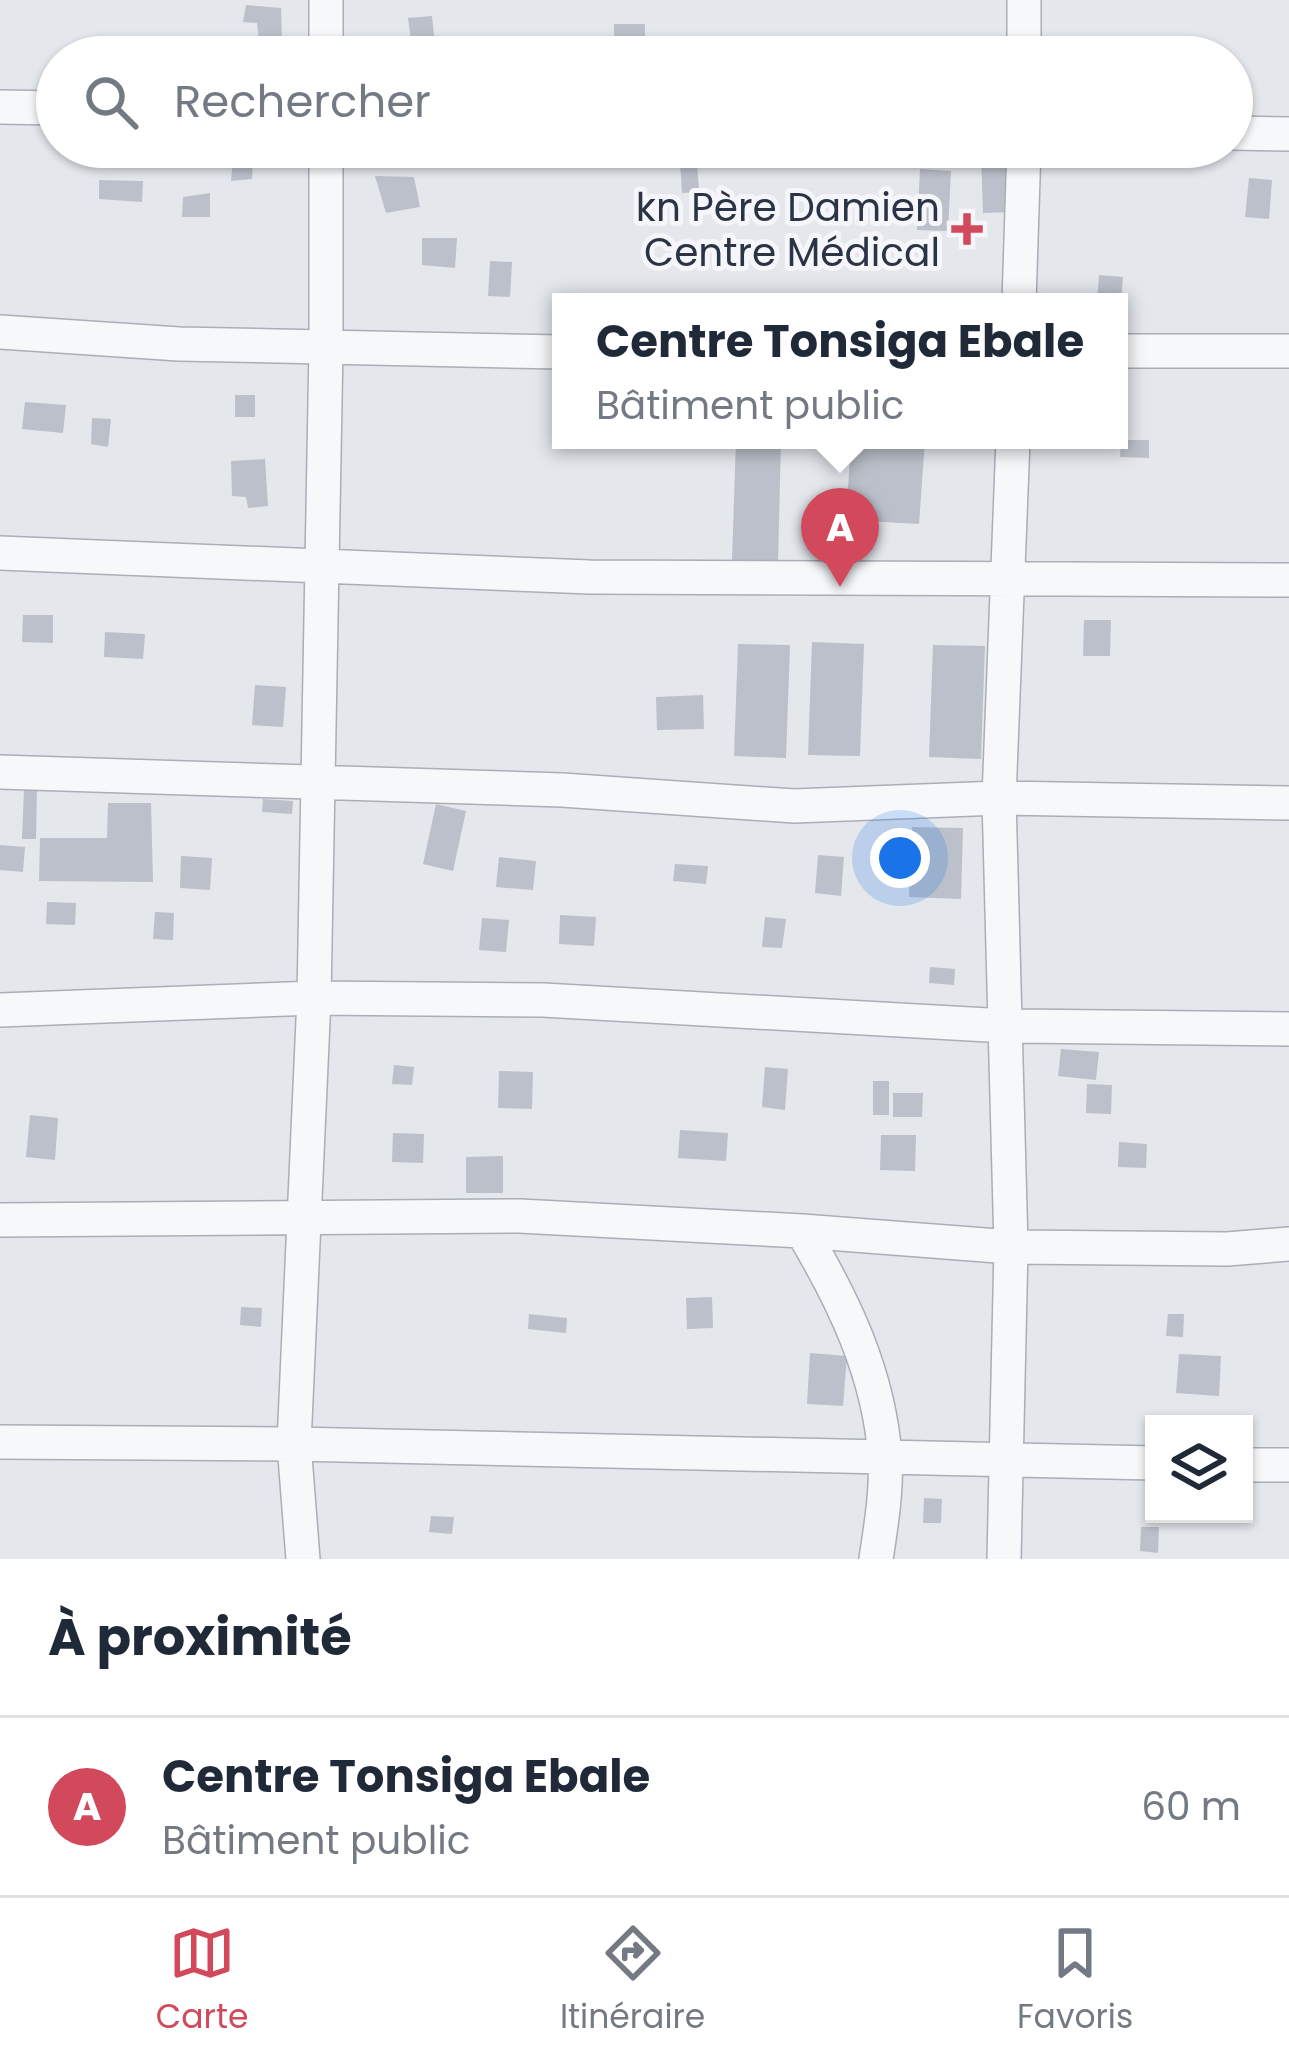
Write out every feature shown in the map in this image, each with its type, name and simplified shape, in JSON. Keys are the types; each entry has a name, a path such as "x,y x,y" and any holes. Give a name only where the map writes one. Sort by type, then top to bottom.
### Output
{"street":[{"path":"326,0 326,36"},
{"path":"1024,0 1024,36"},
{"path":"0,107 36,107"},
{"path":"1253,133 1289,134"},
{"path":"303,1559 294,1444 314,998 326,168"},
{"path":"1018,293 1023,168"},
{"path":"0,332 179,344 552,352"},
{"path":"1128,351 1289,351"},
{"path":"1004,1559 1011,1247 999,798 1013,449"},
{"path":"0,553 590,577 1289,580"},
{"path":"0,772 562,790 794,806 999,798 1289,802"},
{"path":"0,1010 314,998 543,1000 1006,1027 1289,1029"},
{"path":"0,1220 520,1216 1011,1247 1227,1250 1289,1244"},
{"path":"802,1231 838,1292 874,1384 885,1458 877,1559"},
{"path":"0,1442 1145,1463"},
{"path":"1253,1465 1289,1466"}],"building":[{"path":"246,5 281,8 282,36 258,36 257,23 243,22"},
{"path":"432,16 434,36 410,36 408,18"},
{"path":"614,24 645,24 645,36 614,36"},
{"path":"232,168 252,168 252,179 231,181"},
{"path":"680,168 697,168 699,192 682,193"},
{"path":"982,168 1010,168 1011,212 983,213"},
{"path":"920,169 951,171 948,231 917,230"},
{"path":"375,176 414,177 420,207 386,213"},
{"path":"1249,178 1272,180 1269,219 1245,217"},
{"path":"99,180 143,181 142,202 99,199"},
{"path":"210,193 210,217 182,217 183,197"},
{"path":"422,238 457,238 455,268 422,265"},
{"path":"490,261 512,262 510,297 488,296"},
{"path":"1099,275 1123,277 1122,293 1098,293"},
{"path":"235,395 255,395 255,417 235,417"},
{"path":"25,402 66,405 63,433 22,429"},
{"path":"92,418 111,419 108,447 91,444"},
{"path":"1128,440 1149,440 1149,458 1120,457 1120,449 1128,449"},
{"path":"736,449 781,449 778,562 732,560"},
{"path":"850,449 924,449 919,524 846,520"},
{"path":"265,459 268,506 248,508 246,497 232,496 231,461"},
{"path":"23,615 53,615 53,643 22,642"},
{"path":"1084,620 1111,620 1110,656 1083,656"},
{"path":"105,632 145,634 143,659 104,657"},
{"path":"812,642 864,644 860,756 808,755"},
{"path":"738,644 790,645 786,758 734,756"},
{"path":"933,645 985,646 981,759 929,757"},
{"path":"255,685 286,687 283,727 252,725"},
{"path":"703,695 704,729 657,730 656,697"},
{"path":"24,789 37,789 36,839 22,839"},
{"path":"263,799 293,801 292,814 262,812"},
{"path":"108,803 151,803 153,882 39,881 40,838 107,838"},
{"path":"436,804 466,811 453,871 423,864"},
{"path":"912,827 963,828 961,899 909,897"},
{"path":"0,845 25,847 23,872 0,870"},
{"path":"818,855 844,857 841,896 815,893"},
{"path":"181,856 212,858 210,890 180,888"},
{"path":"499,857 536,861 533,890 496,887"},
{"path":"675,864 708,866 706,884 673,881"},
{"path":"47,902 76,903 75,925 46,924"},
{"path":"155,912 174,913 173,940 153,939"},
{"path":"560,915 596,917 594,946 559,944"},
{"path":"765,917 786,919 782,948 762,947"},
{"path":"482,918 509,920 506,952 479,950"},
{"path":"930,967 955,969 954,985 929,983"},
{"path":"1061,1049 1099,1052 1096,1080 1058,1076"},
{"path":"394,1065 414,1067 412,1085 392,1084"},
{"path":"765,1067 788,1069 785,1110 762,1107"},
{"path":"499,1071 533,1072 532,1109 498,1108"},
{"path":"873,1081 889,1081 889,1115 873,1115"},
{"path":"1087,1084 1112,1085 1111,1114 1086,1113"},
{"path":"893,1093 923,1093 922,1117 893,1117"},
{"path":"30,1115 58,1118 55,1160 26,1157"},
{"path":"680,1130 728,1133 726,1161 678,1158"},
{"path":"393,1133 424,1134 423,1163 392,1162"},
{"path":"881,1135 916,1135 915,1171 880,1170"},
{"path":"1119,1142 1147,1144 1146,1168 1118,1167"},
{"path":"503,1156 503,1193 466,1193 466,1157"},
{"path":"712,1297 713,1328 687,1329 686,1298"},
{"path":"241,1307 262,1308 261,1327 240,1325"},
{"path":"529,1314 567,1318 566,1333 528,1329"},
{"path":"1168,1314 1184,1314 1183,1337 1166,1336"},
{"path":"810,1353 847,1356 843,1406 807,1404"},
{"path":"1179,1354 1221,1356 1219,1396 1176,1393"},
{"path":"924,1498 942,1499 941,1523 923,1523"},
{"path":"431,1516 454,1517 452,1534 429,1532"},
{"path":"1141,1527 1159,1527 1158,1553 1140,1551"}],"place":[{"name":"kn Père Damien Centre Médical","path":"967,229"},
{"name":"Centre Tonsiga Ebale","path":"840,587"}]}
